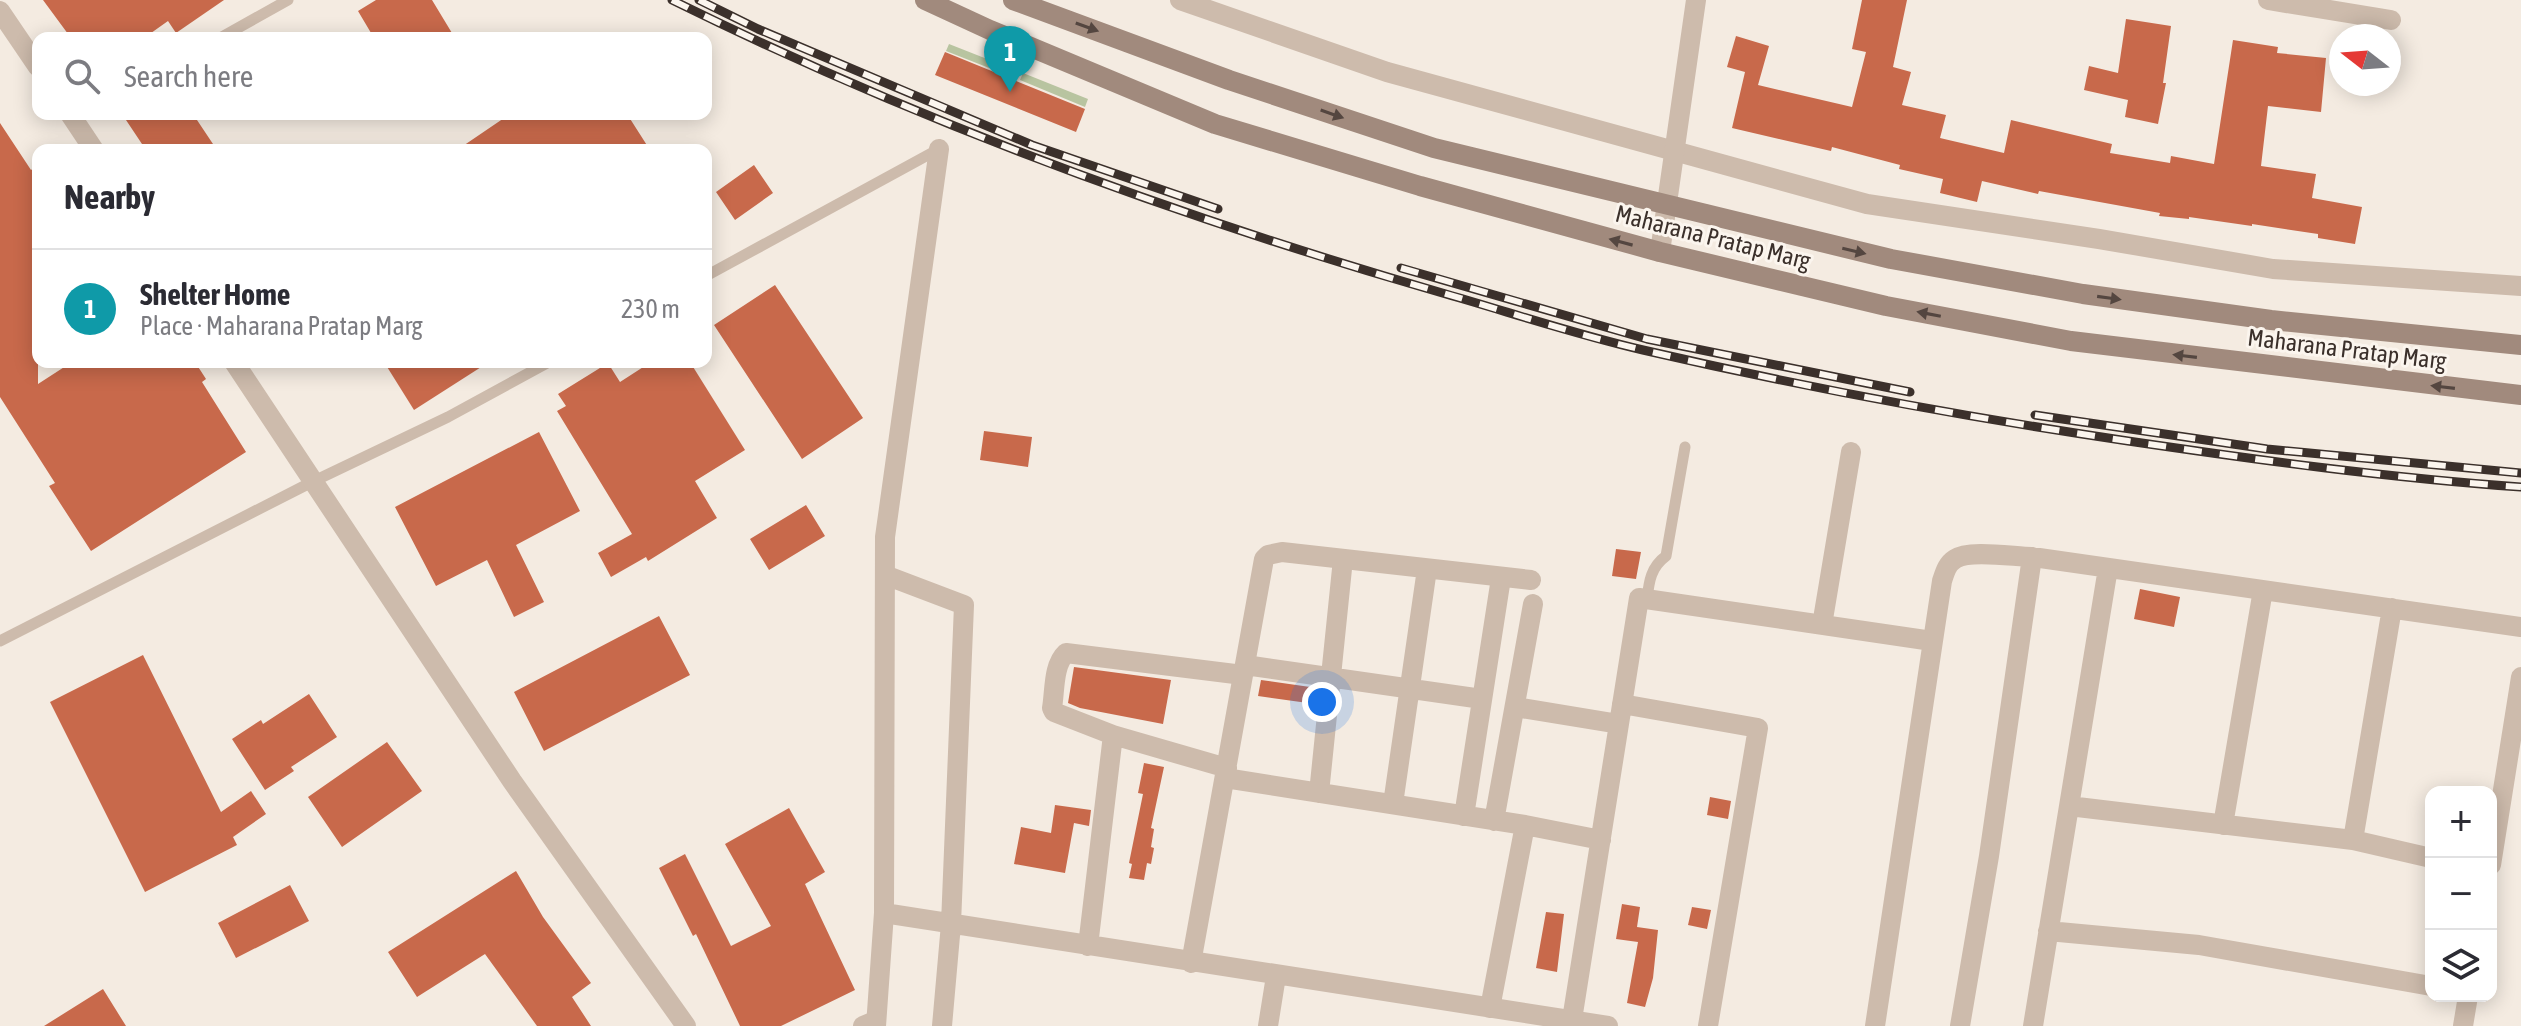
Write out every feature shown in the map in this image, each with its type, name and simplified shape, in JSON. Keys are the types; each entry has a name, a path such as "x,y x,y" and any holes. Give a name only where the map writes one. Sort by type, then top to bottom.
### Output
{"main road":[{"name":"Maharana Pratap Marg","path":"925,0 1215,124 1420,186 1660,252 1886,306 2071,341 2521,395"},
{"name":"Maharana Pratap Marg","path":"1013,0 1229,80 1434,148 1891,259 2083,294 2286,322 2521,345"}],"street":[{"path":"1180,0 1387,72 1867,204 2273,269 2521,286"},
{"path":"1660,252 1696,0"},
{"path":"2268,0 2391,20"},
{"path":"0,11 32,58"},
{"path":"77,120 91,144"},
{"path":"871,1024 884,913 885,537 939,149"},
{"path":"238,368 512,781 686,1026"},
{"path":"1822,625 1851,452"},
{"path":"1191,963 1262,567 1268,555 1282,552 1531,580"},
{"path":"1875,1026 1942,581 1953,560 1974,555 2032,557 2521,627"},
{"path":"1960,1026 1989,856 2032,557"},
{"path":"1319,793 1343,559"},
{"path":"2033,1026 2108,568"},
{"path":"1393,804 1427,569"},
{"path":"885,575 964,605 951,924 942,1026"},
{"path":"1464,816 1501,578"},
{"path":"2223,825 2263,590"},
{"path":"1571,1023 1639,598 1932,641"},
{"path":"1494,821 1533,604"},
{"path":"2353,840 2392,608"},
{"path":"1482,699 1331,678 1066,653 1057,668 1052,708 1054,712 1113,735 1226,773 1319,793 1601,840"},
{"path":"2492,858 2521,677"},
{"path":"1515,707 1758,728 1708,1026"},
{"path":"1088,946 1113,735"},
{"path":"2069,806 2353,840 2425,857"},
{"path":"1490,1008 1525,825"},
{"path":"884,913 1571,1023 1608,1026"},
{"path":"2048,931 2199,945 2425,985"},
{"path":"1268,1026 1276,976"},
{"path":"2463,1026 2467,1002"}],"lane":[{"path":"231,32 288,0"},
{"path":"712,273 939,149"},
{"path":"0,641 312,482 448,417 538,368"},
{"path":"1647,599 1650,575 1666,556 1685,447"}],"green space":[{"path":"949,44 1015,70 1012,77 946,51"},
{"path":"1023,73 1088,99 1085,107 1020,80"}],"building":[{"path":"43,0 224,0 177,32 168,21 152,32 67,32"},
{"path":"376,0 432,0 451,32 370,32 358,11"},
{"path":"1862,0 1907,0 1893,67 1911,72 1902,105 1946,115 1940,138 2004,153 2011,120 2112,144 2110,153 2170,163 2171,156 2214,164 2233,40 2278,47 2277,53 2326,58 2321,112 2268,106 2261,166 2316,174 2312,198 2362,207 2355,244 2318,238 2318,234 2252,224 2159,216 2160,213 2039,191 2038,194 1982,181 1977,202 1940,193 1943,179 1899,169 1900,165 1832,147 1831,151 1732,128 1745,72 1727,67 1736,36 1769,46 1758,85 1852,107 1866,52 1852,49"},
{"path":"2126,19 2171,26 2163,83 2166,83 2158,124 2125,117 2128,100 2084,90 2089,66 2118,73"},
{"path":"945,52 1085,109 1076,132 935,75"},
{"path":"126,120 197,120 213,144 142,144"},
{"path":"501,120 631,120 646,144 466,144"},
{"path":"0,123 32,169 32,368 38,368 38,384 63,368 199,368 206,379 202,382 246,452 91,551 49,486 55,483 0,397"},
{"path":"754,165 773,193 735,220 716,192"},
{"path":"775,285 863,418 802,459 714,325"},
{"path":"388,368 480,368 414,410"},
{"path":"600,368 611,368 620,382 642,368 694,368 745,450 695,481 717,518 648,561 646,557 611,577 598,553 632,534 557,411 566,406 558,394"},
{"path":"984,431 1032,437 1028,467 980,460"},
{"path":"539,432 580,511 516,545 544,602 514,617 487,560 436,586 395,507"},
{"path":"806,505 825,536 769,570 750,539"},
{"path":"1616,549 1641,552 1636,579 1612,576"},
{"path":"2140,589 2180,597 2174,627 2134,619"},
{"path":"659,616 690,675 544,751 514,692"},
{"path":"143,655 221,812 251,791 266,814 233,837 237,845 145,892 50,702"},
{"path":"1074,667 1171,680 1163,724 1068,703"},
{"path":"1261,680 1317,688 1315,704 1258,696"},
{"path":"309,694 337,737 291,767 294,771 265,790 232,739 261,720 263,724"},
{"path":"387,742 422,791 342,847 308,797"},
{"path":"1144,763 1164,767 1151,828 1154,829 1151,847 1154,848 1144,880 1129,878 1132,864 1129,863 1143,794 1138,793"},
{"path":"1710,797 1731,801 1728,819 1707,815"},
{"path":"1055,805 1091,810 1089,826 1074,823 1065,873 1014,864 1021,827 1051,833"},
{"path":"789,808 825,872 805,884 855,990 781,1026 740,1026 696,934 693,936 659,868 685,854 731,946 771,926 725,844"},
{"path":"516,871 543,917 591,983 572,997 591,1026 537,1026 485,954 417,997 388,952"},
{"path":"290,885 309,921 236,958 218,923"},
{"path":"1622,904 1640,907 1637,927 1658,930 1653,978 1645,1007 1627,1003 1638,942 1616,939"},
{"path":"1692,907 1711,910 1707,929 1688,925"},
{"path":"1546,912 1564,914 1557,972 1536,968"},
{"path":"103,989 126,1026 44,1026"}],"railway":[{"path":"672,0 953,126 1145,198 1341,263 1617,344 1824,389 2067,432 2324,468 2521,487"},
{"path":"699,0 758,29 1032,145 1218,209"},
{"path":"1401,268 1647,339 1910,392"},
{"path":"2035,415 2267,449 2521,473"}],"place":[{"name":"Shelter Home","path":"1010,92"}]}
